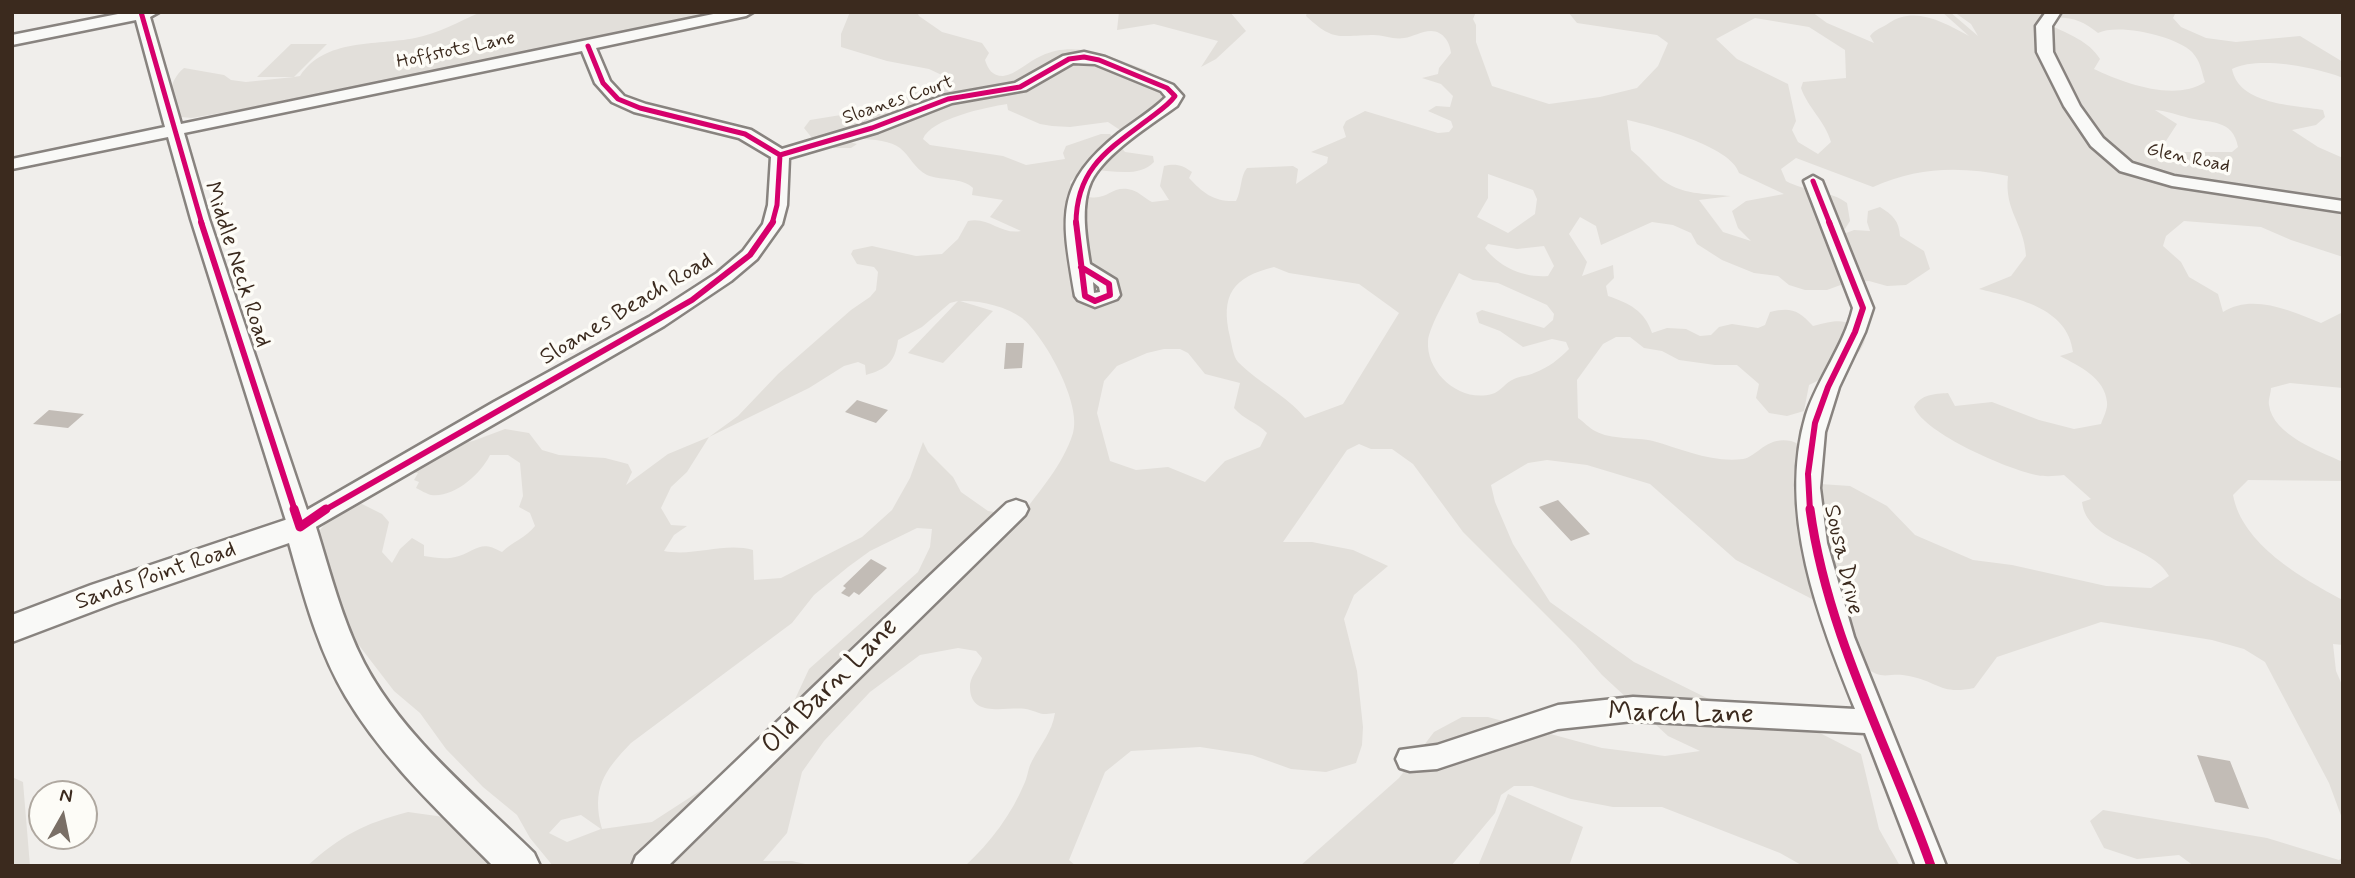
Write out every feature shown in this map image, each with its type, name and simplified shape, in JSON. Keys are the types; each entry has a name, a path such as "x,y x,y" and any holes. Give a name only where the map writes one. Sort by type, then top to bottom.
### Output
{"main road":[{"name":"Sands Point Road","path":"12,629 103,594 300,527"},
{"name":"Middle Neck Road","path":"300,527 333,632 359,687 423,766 520,866"}],"street":[{"name":"Hoffstots Lane","path":"12,164 746,12"},
{"name":"Glen Road","path":"2054,12 2044,26 2045,52 2072,106 2097,142 2126,167 2172,181 2343,207"},
{"path":"12,40 145,13"},
{"name":"Middle Neck Road","path":"145,13 174,130 200,219 300,527"},
{"path":"588,46 603,83 618,99 640,108 745,134 779,155"},
{"name":"Sloanes Court","path":"779,155 872,128 948,99 1020,87 1069,59 1084,57 1099,60 1167,88 1175,96 1102,158 1083,178 1077,214 1081,267"},
{"name":"Sloanes Beach Road","path":"300,527 332,505 662,317 734,268 767,234 776,214 779,197 779,155"},
{"name":"Sousa Drive","path":"1812,181 1863,308 1861,324 1835,368 1821,403 1813,436 1807,491 1813,533 1827,596 1846,654 1931,866"},
{"name":"Old Barn Lane","path":"647,866 1016,509"},
{"name":"March Lane","path":"1410,759 1437,757 1558,717 1633,709 1874,722"}],"shaded area":[{"path":"481,12 726,12 315,96 192,118 181,117 171,99 172,86 184,68 246,82 300,76 310,64 337,49 423,36"},
{"path":"850,12 917,12 942,32 982,43 989,53 985,60 988,66 999,76 1012,73 1041,56 1068,49 1094,52 1146,70 1147,83 1165,92 1168,98 1128,129 1120,130 1108,122 1070,127 1040,124 1008,110 1007,104 947,120 928,132 923,139 930,145 1003,156 1026,165 1065,159 1063,153 1066,146 1101,134 1110,134 1125,152 1153,156 1154,162 1139,171 1083,170 1070,182 1072,191 1084,196 1101,197 1124,189 1135,191 1152,202 1169,200 1160,186 1164,166 1168,165 1179,165 1189,170 1192,172 1189,178 1199,188 1221,200 1236,201 1247,168 1293,166 1298,169 1296,184 1327,163 1328,157 1311,152 1346,137 1343,127 1346,121 1365,111 1438,133 1449,132 1453,127 1451,121 1428,111 1436,106 1450,107 1453,96 1441,84 1422,78 1438,74 1439,68 1451,53 1442,35 1431,31 1400,38 1336,35 1315,24 1306,16 1307,12 1476,12 1473,19 1476,25 1476,42 1492,86 1549,104 1600,97 1637,88 1658,66 1668,43 1657,35 1577,23 1568,12 1812,12 1827,23 1874,43 1870,36 1874,32 1899,18 1909,16 1930,18 1969,36 1942,12 1950,12 1978,36 1971,24 1954,12 2176,12 2173,18 2181,27 2206,38 2236,42 2300,36 2343,62 2343,78 2287,64 2257,63 2232,69 2245,90 2256,96 2283,104 2323,110 2325,117 2316,125 2292,130 2318,147 2343,158 2343,257 2261,227 2184,221 2166,236 2163,246 2181,262 2189,277 2218,294 2223,312 2247,304 2259,304 2285,309 2321,323 2343,312 2343,388 2290,383 2271,388 2269,403 2272,416 2298,441 2343,462 2343,481 2248,480 2233,495 2248,529 2261,544 2292,570 2343,600 2343,645 2333,644 2336,671 2343,687 2343,821 2329,783 2265,662 2244,649 2212,640 2101,622 1997,657 1974,688 1946,689 1909,676 1876,674 1862,665 1847,617 1736,560 1650,484 1587,465 1547,460 1528,463 1491,485 1495,502 1513,544 1550,602 1634,662 1723,706 1820,733 1861,754 1879,829 1900,866 1803,866 1780,853 1662,807 1613,807 1571,799 1532,786 1514,786 1501,795 1495,813 1451,866 1300,866 1399,778 1434,732 1462,717 1488,717 1602,748 1665,756 1700,751 1668,736 1602,675 1576,645 1463,532 1413,464 1392,449 1371,449 1359,444 1347,450 1283,542 1312,542 1353,550 1388,566 1354,595 1344,619 1357,671 1363,727 1362,745 1356,763 1326,772 1291,769 1252,755 1200,747 1131,751 1105,772 1069,860 1076,866 965,866 992,838 1007,817 1049,732 1055,713 1042,714 1030,710 994,709 977,705 972,698 970,684 982,658 976,651 958,648 920,655 870,692 824,741 802,772 787,833 763,861 792,861 814,866 553,866 530,838 517,815 483,787 446,749 420,713 394,691 348,631 314,540 331,517 352,499 382,514 389,522 382,552 392,563 400,549 412,538 424,545 424,556 428,557 455,557 484,546 502,552 535,526 530,513 519,507 523,496 520,463 508,455 490,455 480,470 466,483 440,495 431,495 416,488 419,482 414,480 418,473 411,472 453,445 505,429 529,433 542,450 559,455 605,458 628,464 632,472 626,485 668,454 709,437 738,416 778,374 851,310 870,297 876,290 878,272 874,267 857,264 851,254 853,250 872,246 916,256 942,254 958,239 968,221 975,220 1014,232 1021,231 990,217 1003,200 972,195 973,188 963,182 927,175 903,151 888,142 848,139 842,140 857,144 851,148 834,148 832,144 814,150 809,144 812,138 804,128 810,120 847,114 871,117 895,99 939,84 946,77 929,69 887,61 841,47 841,34","holes":["1755,18 1809,27 1845,50 1846,78 1803,82 1801,88 1831,142 1818,154 1798,142 1792,130 1796,121 1788,84 1737,59 1716,39","2049,18 2075,20 2098,33 2107,30 2132,30 2160,36 2192,52 2205,82 2193,88 2164,90 2119,80 2094,69 2100,59 2084,43 2050,25","2155,110 2220,124 2231,131 2238,147 2232,152 2152,152 2164,144 2177,124","1627,120 1672,132 1707,146 1733,163 1739,173 1784,194 1746,201 1732,211 1738,228 1751,241 1723,232 1699,200 1731,196 1694,193 1676,188 1660,178 1631,150","1796,158 1873,187 1906,175 1939,170 2008,176 2011,208 2022,234 2026,256 2011,276 1979,289 2038,307 2061,324 2069,337 2073,352 2060,356 2090,374 2105,394 2107,408 2101,424 2074,429 2039,420 1992,402 1955,406 1948,393 1924,397 1914,407 1934,428 1988,458 2036,475 2064,475 2091,499 2082,502 2086,516 2095,527 2149,556 2169,576 2151,588 2106,586 2012,565 1973,560 1915,535 1887,506 1850,486 1820,484 1813,465 1797,443 1775,441 1743,459 1720,459 1653,441 1601,434 1578,418 1577,380 1603,344 1616,337 1630,337 1644,348 1662,351 1679,360 1737,365 1759,384 1756,398 1769,413 1787,416 1804,411 1809,385 1853,359 1864,343 1866,334 1841,321 1813,326 1803,316 1789,310 1770,312 1765,325 1758,328 1732,324 1719,327 1711,335 1700,336 1686,329 1667,328 1652,333 1641,313 1608,296 1606,286 1614,278 1613,265 1582,276 1587,262 1569,234 1580,217 1596,226 1601,245 1652,222 1673,225 1691,233 1697,244 1722,260 1754,273 1778,276 1789,285 1805,290 1827,290 1846,283 1869,281 1887,286 1906,285 1930,269 1924,251 1900,236 1894,219 1880,207 1868,211 1870,231 1854,230 1841,235 1850,221 1847,203 1833,196 1786,181 1781,169","1488,174 1533,190 1537,199 1535,214 1508,233 1477,217 1488,198","1488,244 1517,249 1544,246 1554,266 1548,276 1539,276 1521,273 1497,261 1485,248","1274,267 1289,273 1359,284 1399,313 1343,404 1305,418 1235,357 1227,310 1229,299 1239,282","1459,273 1473,280 1498,283 1547,305 1554,314 1553,320 1544,328 1482,310 1476,313 1479,323 1500,331 1523,347 1552,339 1566,342 1569,349 1549,366 1511,380 1492,394 1468,394 1447,383 1433,364 1428,341 1436,317","958,301 908,353 943,363 993,311 960,301 984,303 1016,314 1041,340 1067,389 1072,405 1073,433 1057,466 1021,516 988,511 961,492 953,477 928,452 923,442 910,478 892,510 862,537 781,578 754,580 753,550 731,548 664,551 674,535 687,526 671,525 661,508 671,487 687,472 709,437 809,388 844,366 858,362 865,365 866,375 879,370 889,364 895,354 898,340 922,327 950,303","1164,349 1180,349 1188,353 1205,374 1240,383 1234,408 1267,433 1260,447 1225,461 1205,482 1168,467 1136,470 1110,461 1097,413 1104,381 1117,366","917,528 932,529 930,547 918,572 809,669 790,710 706,787 652,822 602,829 598,803 602,782 631,743 792,623 814,595 870,551","581,815 601,829 567,842 549,833 561,820"]},
{"path":"1119,12 1230,12 1246,31 1216,59 1201,67 1218,41 1154,24 1117,30"},
{"path":"291,44 327,44 294,77 257,77"},
{"path":"1006,343 1024,343 1022,368 1004,369"},
{"path":"857,400 888,410 876,423 845,412"},
{"path":"49,410 84,414 68,428 33,424"},
{"path":"1558,500 1590,534 1571,541 1539,507"},
{"path":"871,559 887,568 859,595 854,592 849,597 841,593 846,588 843,586"},
{"path":"2197,755 2230,761 2249,809 2215,802"},
{"path":"12,777 23,782 30,866 12,866"},
{"path":"1508,794 1583,827 1569,866 1478,866"},
{"path":"2103,810 2267,838 2339,860 2343,857 2343,866 2194,866 2179,855 2137,859 2104,848 2090,821"},
{"path":"408,812 444,817 486,842 508,866 307,866 331,846 354,832"}],"cycle path":[{"path":"141,12 200,219 300,527 332,505 657,322 724,277 750,255 768,233 776,214 780,155 745,134 640,108 618,99 603,83 588,46"},
{"path":"780,155 872,128 948,99 1020,87 1069,59 1084,57 1099,60 1167,88 1175,96 1097,162 1088,172 1078,193 1077,238 1081,270 1085,296 1095,301 1110,295 1109,284 1081,267"},
{"path":"1813,181 1863,308 1855,332 1828,387 1813,432 1808,494 1815,543 1826,591 1841,637 1931,866"}]}
